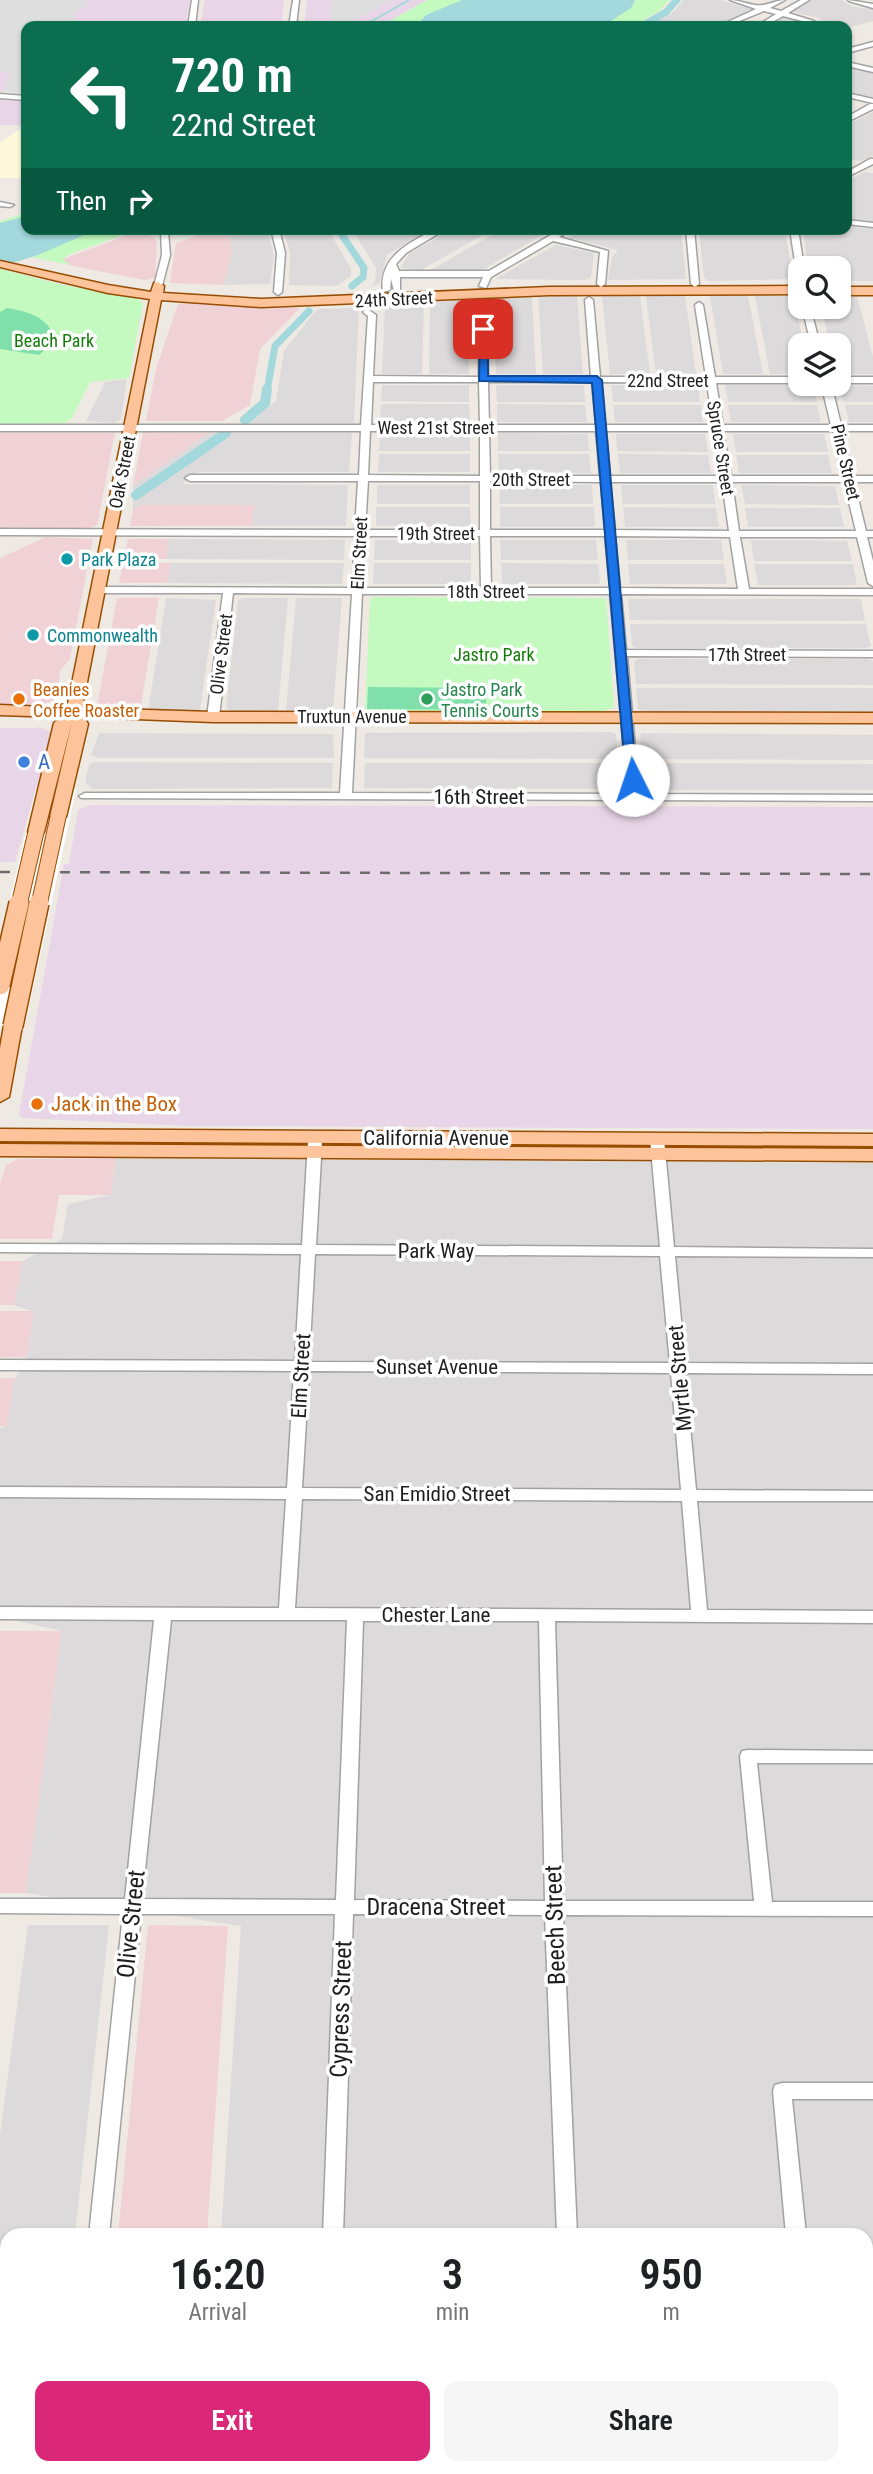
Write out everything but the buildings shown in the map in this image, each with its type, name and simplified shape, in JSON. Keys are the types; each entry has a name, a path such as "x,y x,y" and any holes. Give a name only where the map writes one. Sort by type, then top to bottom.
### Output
{"main road":[{"path":"0,255 26,266"},
{"path":"0,264 26,266 157,291"},
{"name":"24th Street","path":"157,291 278,292 601,284 788,285"},
{"path":"851,285 873,285"},
{"path":"432,297 483,286"},
{"name":"24th Street","path":"157,291 274,303 549,291 788,290"},
{"path":"851,290 873,291"},
{"name":"Oak Street","path":"0,1097 65,789 72,719 157,291"},
{"name":"Truxtun Avenue","path":"0,710 72,719 212,728 351,722"},
{"name":"Truxtun Avenue","path":"0,721 213,717 351,722 628,723 873,729"},
{"name":"Truxtun Avenue","path":"628,723 873,718"},
{"name":"Oak Street","path":"0,985 47,789 72,719"},
{"name":"California Avenue","path":"0,1136 315,1145"},
{"name":"California Avenue","path":"0,1150 315,1145 657,1146 873,1140"},
{"name":"California Avenue","path":"657,1146 873,1154"}],"street":[{"path":"193,21 195,0"},
{"path":"293,21 296,0"},
{"path":"733,0 810,21"},
{"path":"734,21 782,0"},
{"path":"767,21 806,0"},
{"path":"851,0 873,6"},
{"path":"852,50 873,44"},
{"path":"852,65 873,70"},
{"path":"0,96 21,98"},
{"path":"852,97 873,104"},
{"path":"852,117 873,104"},
{"path":"852,172 873,162"},
{"path":"852,164 873,169"},
{"path":"852,223 873,225"},
{"name":"Oak Street","path":"157,291 166,255 164,235"},
{"path":"276,235 281,254 278,292"},
{"path":"391,289 386,274 392,261 399,253 432,235"},
{"path":"483,286 484,279 491,274 557,235"},
{"path":"691,235 695,284"},
{"path":"795,235 798,256"},
{"path":"552,238 604,251 601,284"},
{"path":"391,289 397,274 392,261"},
{"path":"397,274 491,274"},
{"path":"590,300 634,798"},
{"path":"483,304 486,591"},
{"name":"Spruce Street","path":"699,304 744,592"},
{"name":"Elm Street","path":"346,797 372,316 367,312"},
{"name":"22nd Street","path":"369,379 788,380"},
{"path":"851,380 873,380"},
{"name":"Pine Street","path":"829,396 849,479 867,534 873,583"},
{"name":"West 21st Street","path":"0,428 873,428"},
{"name":"20th Street","path":"190,478 873,479"},
{"name":"19th Street","path":"0,532 867,534"},
{"name":"18th Street","path":"99,590 873,592"},
{"name":"Olive Street","path":"213,717 228,591"},
{"name":"17th Street","path":"621,653 873,654"},
{"name":"16th Street","path":"85,796 873,798"},
{"name":"Elm Street","path":"287,1614 315,1145"},
{"name":"Myrtle Street","path":"657,1146 669,1252 700,1616"},
{"name":"Park Way","path":"0,1248 873,1253"},
{"name":"Sunset Avenue","path":"0,1365 873,1369"},
{"name":"San Emidio Street","path":"0,1492 873,1496"},
{"name":"Chester Lane","path":"0,1613 873,1618"},
{"name":"Olive Street","path":"100,2228 163,1614"},
{"name":"Cypress Street","path":"333,2228 355,1615"},
{"name":"Beech Street","path":"547,1616 554,1908 567,2228"},
{"path":"764,1908 748,1756 873,1757"},
{"name":"Dracena Street","path":"0,1906 873,1909"},
{"path":"795,2228 782,2091 873,2091"}],"shaded area":[{"path":"0,0 190,0 186,21 21,21 21,93 0,91"},
{"path":"0,0 88,0 86,8 77,9 74,20 83,21 21,21 21,93 0,91 5,89 10,73 0,72"},
{"path":"205,0 284,0 282,21 201,21"},
{"path":"307,0 427,0 390,21 305,21"},
{"path":"332,0 393,0 354,21 330,21"},
{"path":"684,0 720,0 755,10 728,21 658,21 674,11"},
{"path":"811,0 842,0 853,7 873,9 873,21 852,27 852,21 821,21 820,18 789,11"},
{"path":"784,16 798,21 774,21"},
{"path":"852,68 873,73 873,98 852,93"},
{"path":"0,100 21,102 21,125 0,125"},
{"path":"873,112 873,156 862,161 852,160 852,122"},
{"path":"21,128 21,178 0,178 0,143"},
{"path":"864,172 873,173 873,222 852,220 852,178"},
{"path":"852,227 873,229 873,281 851,281 851,256 806,256 804,235 852,235"},
{"path":"128,235 148,235 155,238 157,243 155,278 145,280 69,265 63,259"},
{"path":"199,235 229,235 232,251 224,285 170,283 176,243"},
{"path":"229,235 269,235 274,255 270,284 224,285 232,251"},
{"path":"285,235 331,235 351,269 351,276 336,286 289,285 290,253"},
{"path":"356,235 420,235 387,255 380,283 370,286 375,282 376,268"},
{"path":"442,235 483,235 421,270 400,268 409,254"},
{"path":"492,235 542,235 479,272 429,271"},
{"path":"573,235 682,235 686,279 608,280 612,257 618,250 569,238"},
{"path":"700,235 786,235 789,256 788,279 708,281 704,278"},
{"path":"556,245 594,253 591,277 585,280 495,279"},
{"path":"532,296 536,374 496,374 493,299"},
{"path":"538,296 577,296 583,374 543,374"},
{"path":"602,296 640,296 650,374 610,374"},
{"path":"646,296 685,296 696,374 656,374"},
{"path":"710,296 748,296 763,374 723,374"},
{"path":"755,296 788,296 788,319 798,319 801,333 788,333 788,374 770,374"},
{"path":"851,296 857,296 873,357 873,374 851,374 851,333 827,333 824,319 851,319"},
{"path":"468,300 469,374 429,374 430,302"},
{"path":"188,302 300,308 260,349 250,405 222,421 146,421 156,369 178,304"},
{"path":"385,304 424,304 422,374 382,374"},
{"path":"359,308 354,423 246,423 276,401 284,351 313,314 319,309"},
{"path":"127,379 121,419 114,423 86,421 105,382"},
{"path":"382,385 469,385 469,402 381,401"},
{"path":"496,385 584,385 585,402 497,402"},
{"path":"611,385 698,385 700,402 613,402"},
{"path":"725,385 788,385 788,396 816,396 817,402 728,402"},
{"path":"851,385 873,386 873,402 844,402 843,396 851,396"},
{"path":"381,404 469,404 470,422 380,421"},
{"path":"497,404 585,405 587,422 497,422"},
{"path":"613,405 701,405 703,422 615,422"},
{"path":"728,405 817,405 821,422 731,422"},
{"path":"845,405 873,405 873,422 849,422"},
{"path":"143,432 208,433 133,486"},
{"path":"0,433 115,433 97,525 90,528 0,528"},
{"path":"208,433 352,433 349,472 198,472 182,484 348,485 346,526 252,526 254,505 143,505 133,509 133,486"},
{"path":"380,433 470,433 470,451 379,451"},
{"path":"498,433 588,434 589,451 498,451"},
{"path":"616,434 705,434 708,452 617,451"},
{"path":"733,434 824,434 828,452 736,452"},
{"path":"379,454 470,454 470,472 378,472"},
{"path":"498,454 589,454 591,473 499,472"},
{"path":"618,454 708,455 711,473 620,473"},
{"path":"736,455 828,455 832,473 739,473"},
{"path":"377,485 470,485 470,504 377,504"},
{"path":"499,485 592,485 593,504 500,504"},
{"path":"621,485 713,485 715,504 623,504"},
{"path":"741,485 835,486 839,505 745,504"},
{"path":"143,505 255,505 252,526 130,526 133,509"},
{"path":"376,507 470,507 471,526 376,526"},
{"path":"500,507 594,507 595,527 500,527"},
{"path":"623,507 716,508 719,527 625,527"},
{"path":"745,508 840,508 844,527 748,527"},
{"path":"46,537 93,539 70,659 60,671 57,696 52,701 40,706 0,706 0,558"},
{"path":"128,539 169,539 166,559 124,559"},
{"path":"169,539 345,540 344,560 166,559"},
{"path":"375,540 471,540 471,560 374,560"},
{"path":"500,540 596,540 598,560 501,560"},
{"path":"626,540 721,540 724,560 628,560"},
{"path":"751,540 847,541 852,561 754,561"},
{"path":"123,563 171,563 167,583 119,583"},
{"path":"171,563 344,563 342,584 167,583"},
{"path":"374,563 471,563 471,584 373,584"},
{"path":"501,563 598,564 600,584 502,584"},
{"path":"628,564 724,564 727,584 630,584"},
{"path":"754,564 853,564 857,585 758,585"},
{"path":"117,598 159,598 140,711 104,709 97,706"},
{"path":"166,598 216,600 200,710 148,711"},
{"path":"288,598 278,711 231,711 226,708 238,600"},
{"path":"296,598 342,598 333,710 286,711"},
{"path":"628,599 861,599 865,621 630,620"},
{"path":"630,624 866,624 871,646 636,648 632,645"},
{"path":"638,659 868,659 873,661 873,685 636,684 634,662"},
{"path":"636,688 873,688 873,712 643,711 638,709"},
{"path":"0,728 43,728 52,733 15,862 0,862"},
{"path":"99,733 333,734 334,758 98,758 91,755"},
{"path":"365,733 616,734 618,759 364,758"},
{"path":"640,735 873,735 873,760 643,759"},
{"path":"95,762 333,763 332,788 93,789 85,782 89,765"},
{"path":"365,763 619,763 621,789 364,788"},
{"path":"643,763 873,764 873,790 648,790"},
{"path":"90,805 873,807 873,1129 188,1126 23,1118 19,1115 64,864 69,864 78,810"},
{"path":"116,1158 873,1163 873,2228 221,2228 241,1926 26,1893 62,1631 0,1617 0,1428 7,1426 15,1378 27,1357 34,1312 14,1305 23,1261 62,1239 68,1204 111,1195"},
{"path":"116,1158 111,1195 59,1195 52,1239 0,1239 0,1184 6,1165 18,1159"},
{"path":"0,1261 23,1261 14,1305 0,1305"},
{"path":"0,1311 34,1311 27,1357 0,1357"},
{"path":"0,1378 15,1378 7,1426 0,1426"},
{"path":"0,1631 62,1631 26,1893 0,1893"},
{"path":"28,1925 109,1925 76,2228 0,2228 0,2135"},
{"path":"148,1925 228,1926 207,2228 119,2228"}],"green space":[{"path":"427,0 669,0 659,11 642,21 390,21"},
{"path":"21,215 21,235 122,235 70,254 63,259 69,265 0,250 0,221"},
{"name":"Beach Park","path":"0,269 63,285 138,298 143,304 129,378 90,382 72,418 66,423 0,425"},
{"path":"7,308 34,316 46,323 53,335 50,345 39,355 0,349 0,312"},
{"name":"Jastro Park","path":"606,598 614,707 600,713 365,710 370,599"},
{"name":"Jastro Park Tennis Courts","path":"368,687 486,688 486,710 367,709"},
{"path":"104,1141 632,1144 644,1148 77,1146"},
{"path":"743,1144 873,1145 873,1149 672,1147"}],"water":[{"path":"462,0 635,0 631,8 611,21 421,21 426,15"},
{"path":"21,217 21,235 84,235 38,255 0,267 0,223"}],"pier":[{"path":"36,789 76,789 25,1026 0,1026 0,941"}],"waterway":[{"path":"372,21 409,0"},
{"path":"651,21 666,12 677,0"},
{"path":"342,235 364,268 363,277 352,286"},
{"path":"267,391 275,346 309,311"},
{"path":"245,420 265,403 267,389"},
{"path":"136,495 226,433"}],"railway":[{"path":"0,872 873,874"}],"place":[{"name":"Park Plaza","path":"67,559"},
{"name":"Commonwealth","path":"33,635"},
{"name":"Beanies Coffee Roaster","path":"19,699"},
{"name":"Jastro Park Tennis Courts","path":"427,699"},
{"name":"A","path":"24,762"},
{"name":"Jack in the Box","path":"37,1104"}],"route":[{"path":"483,329 483,379 597,380 633,780"}]}
